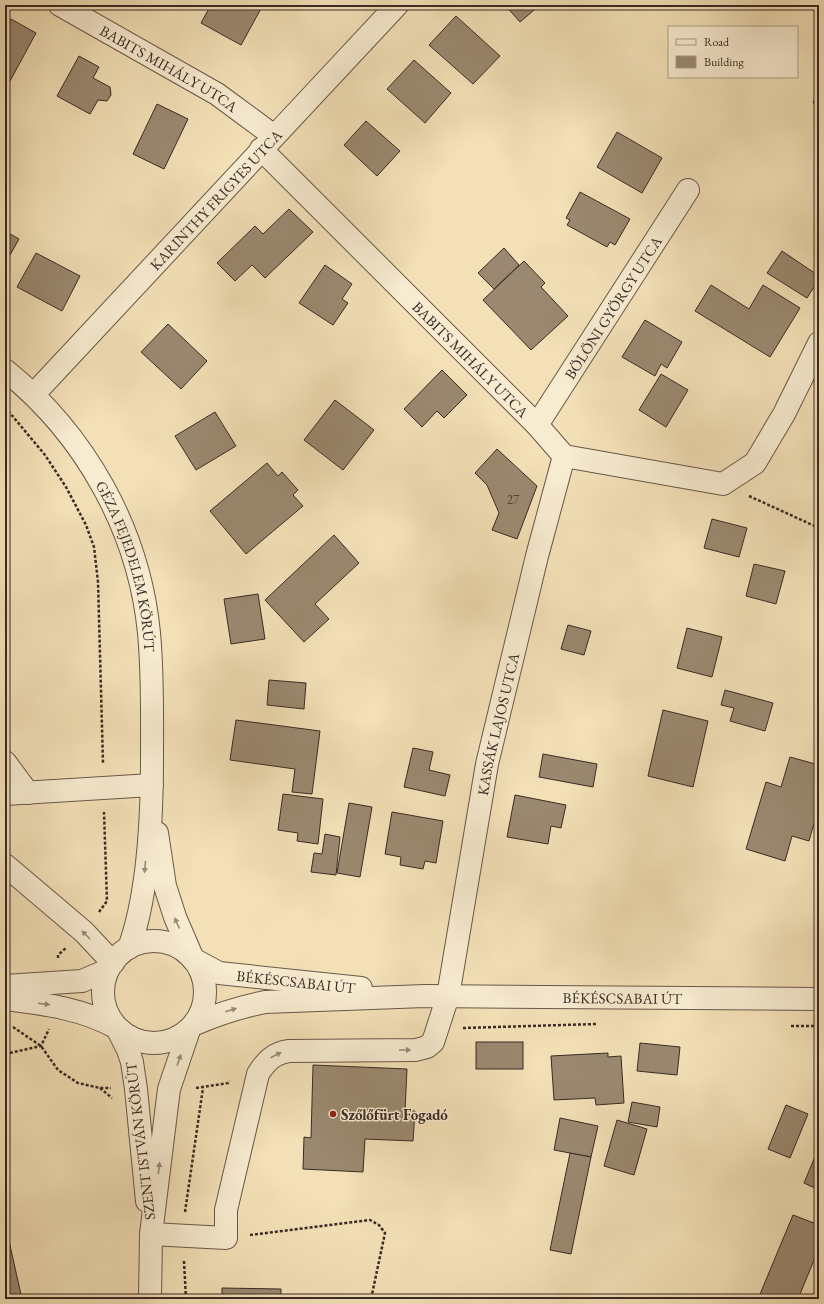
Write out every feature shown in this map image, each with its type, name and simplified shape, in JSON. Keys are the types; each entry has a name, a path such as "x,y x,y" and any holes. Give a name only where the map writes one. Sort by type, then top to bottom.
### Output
{"street":[{"name":"BABITS MIHÁLY UTCA","path":"60,5 217,94 268,143 564,456"},
{"name":"KARINTHY FRIGYES UTCA","path":"34,394 397,5"},
{"name":"BÖLÖNI GYÖRGY UTCA","path":"536,425 688,190"},
{"path":"564,456 724,484 756,463 784,414 819,343"},
{"name":"GÉZA FEJEDELEM KÖRÚT","path":"5,370 34,394 85,455 108,495 131,551 142,589 149,632 152,793 144,888 136,927 129,948"},
{"name":"KASSÁK LAJOS UTCA","path":"226,1238 226,1210 258,1074 268,1060 282,1052 416,1050 427,1047 433,1042 448,996 487,764 537,556 564,456"},
{"path":"5,762 28,793"},
{"path":"5,794 104,788 152,793"},
{"name":"GÉZA FEJEDELEM KÖRÚT","path":"152,793 165,886 175,917 194,959"},
{"path":"5,865 84,932 111,966"},
{"name":"BÉKÉSCSABAI ÚT","path":"117,1028 109,1016 104,1001 103,985 111,966 118,956 129,948 144,942 160,941 175,945 194,959 219,972 425,996"},
{"name":"BÉKÉSCSABAI ÚT","path":"192,1027 202,1011 206,995 202,972 194,959"},
{"name":"BÉKÉSCSABAI ÚT","path":"5,986 82,981 111,966"},
{"name":"BÉKÉSCSABAI ÚT","path":"5,999 55,1005 92,1015 117,1028 135,1040 151,1044 168,1042 192,1027 236,1008 265,1002 425,996 819,999"},
{"name":"SZENT ISTVÁN KÖRÚT","path":"150,1299 151,1234 168,1089 192,1027"},
{"name":"SZENT ISTVÁN KÖRÚT","path":"117,1028 132,1062 151,1234"},
{"path":"151,1234 226,1238"}],"path":[{"path":"5,407 45,456 66,486 86,525 94,547 98,582 107,901 84,932 58,955 56,983"},
{"path":"724,484 819,528"},
{"path":"5,1054 41,1046 54,1019 55,1005"},
{"path":"438,1029 604,1024"},
{"path":"787,1026 819,1026"},
{"path":"228,1083 233,1078"},
{"path":"186,1299 183,1236 184,1217 203,1088"},
{"path":"226,1238 370,1220 379,1225 385,1233 371,1299"}],"building":[{"path":"211,5 263,5 241,45 201,23"},
{"path":"505,5 540,5 520,22"},
{"path":"456,16 500,56 473,84 429,45"},
{"path":"11,19 36,33 10,81 5,78 5,30"},
{"path":"79,56 99,67 93,78 110,87 111,95 107,101 98,100 90,114 57,96"},
{"path":"414,60 451,93 425,123 387,89"},
{"path":"819,90 819,105 813,103"},
{"path":"157,104 188,119 164,169 133,154"},
{"path":"366,121 400,151 377,176 344,145"},
{"path":"617,132 662,158 642,193 597,167"},
{"path":"580,192 630,219 615,245 610,242 607,247 567,225 570,220 566,218"},
{"path":"289,209 313,232 265,278 252,265 235,281 217,263 255,226 263,234"},
{"path":"5,231 19,239 5,264"},
{"path":"504,248 519,265 494,289 478,273"},
{"path":"782,251 819,276 819,279 807,298 767,273"},
{"path":"36,253 80,276 62,311 17,287"},
{"path":"524,261 545,283 541,287 568,316 531,350 483,300"},
{"path":"325,265 352,284 342,299 348,303 333,325 299,303"},
{"path":"711,285 749,309 763,285 800,308 770,357 695,311"},
{"path":"645,320 682,342 667,368 661,364 655,376 622,357"},
{"path":"168,324 207,361 181,389 141,352"},
{"path":"442,370 467,395 444,418 437,411 422,427 404,409"},
{"path":"661,374 688,390 666,427 639,410"},
{"path":"335,400 374,430 343,470 304,440"},
{"path":"215,412 236,446 196,470 175,436"},
{"path":"497,449 537,486 517,539 492,530 499,513 487,485 475,473"},
{"path":"267,463 278,476 282,472 298,490 293,495 303,506 246,554 210,511"},
{"path":"712,519 747,528 739,557 704,548"},
{"path":"334,535 359,563 315,604 329,619 304,642 265,600"},
{"path":"754,564 785,571 776,604 746,596"},
{"path":"258,594 265,639 231,644 224,599"},
{"path":"568,625 591,631 584,655 561,649"},
{"path":"687,628 722,637 712,677 677,668"},
{"path":"269,680 306,683 304,709 267,705"},
{"path":"725,690 773,703 765,731 730,721 734,708 721,705"},
{"path":"663,710 708,721 693,787 648,776"},
{"path":"236,720 320,731 312,794 292,792 295,769 230,760"},
{"path":"413,748 433,752 429,770 450,775 445,796 404,787"},
{"path":"543,754 597,764 593,787 539,777"},
{"path":"790,757 819,765 819,806 809,841 792,836 785,861 746,849 766,782 781,787"},
{"path":"283,794 323,799 318,844 297,841 298,833 278,830"},
{"path":"515,795 566,805 561,828 551,826 548,844 507,837"},
{"path":"349,803 372,807 360,877 337,873"},
{"path":"392,812 443,821 436,863 425,861 423,869 400,865 401,857 385,854"},
{"path":"325,834 340,837 336,875 311,872 314,853 322,854"},
{"path":"476,1042 523,1042 523,1069 476,1069"},
{"path":"640,1043 680,1047 677,1075 637,1071"},
{"path":"608,1053 608,1057 621,1056 624,1103 596,1105 595,1098 554,1100 551,1056"},
{"path":"313,1065 407,1069 405,1111 415,1111 413,1141 365,1139 363,1172 303,1169 304,1137 311,1138"},
{"path":"632,1102 660,1107 657,1127 628,1122"},
{"path":"786,1105 808,1114 790,1158 768,1149"},
{"path":"560,1118 598,1126 591,1157 554,1150"},
{"path":"617,1120 647,1129 634,1175 604,1166"},
{"path":"819,1147 819,1190 804,1183"},
{"path":"570,1153 591,1157 571,1254 550,1250"},
{"path":"793,1215 819,1225 819,1248 798,1299 758,1299"},
{"path":"5,1223 22,1299 5,1299"},
{"path":"222,1288 281,1289 281,1299 222,1299"}],"place":[{"name":"Szőlőfürt Fogadó","path":"333,1114"}]}
